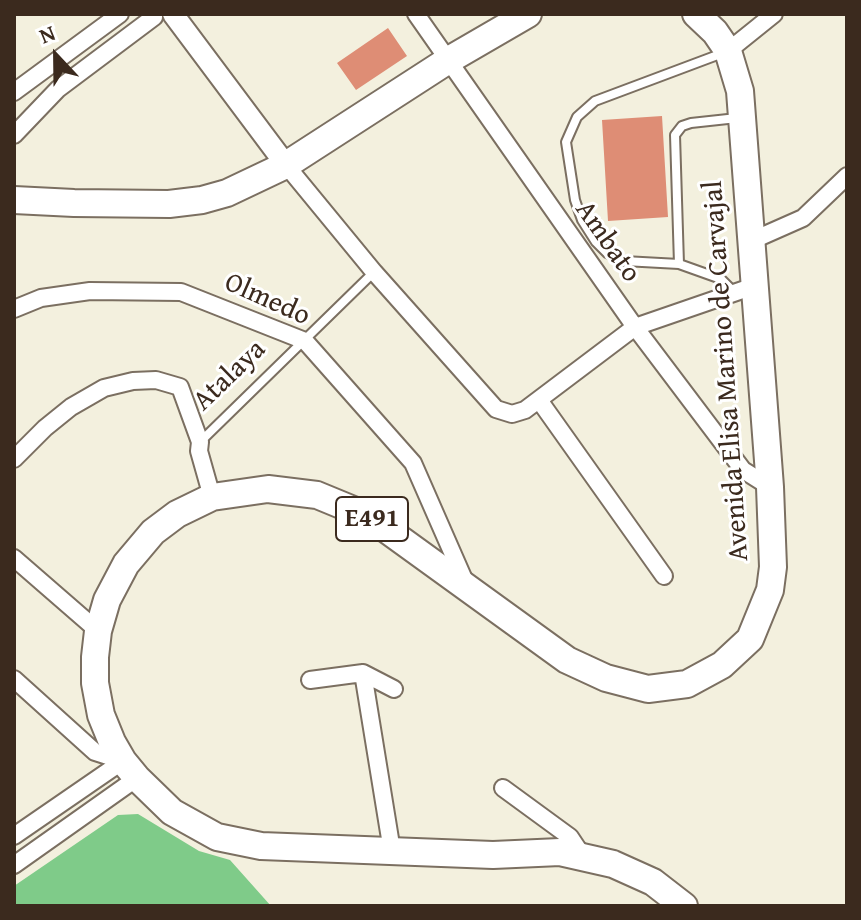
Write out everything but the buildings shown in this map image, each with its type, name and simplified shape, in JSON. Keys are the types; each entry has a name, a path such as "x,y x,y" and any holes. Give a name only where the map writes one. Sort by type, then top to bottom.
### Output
{"highway":[{"path":"14,200 153,204 202,200 227,193 286,165 447,61 528,14"},
{"name":"Avenida Elisa Marino de Carvajal","path":"684,906 653,882 613,864 582,855 560,852 493,855 261,846 217,837 172,812 130,770 112,742 101,715 95,683 95,657 98,631 107,600 126,564 153,532 177,514 212,497 268,489 317,495 368,516 567,660 606,678 648,689 687,684 722,665 750,639 770,590 773,567 770,487 744,289 751,241 740,91 728,51 715,32 696,14"}],"street":[{"path":"14,92 120,14"},
{"path":"14,135 58,89 154,14"},
{"path":"173,14 286,165 374,272 496,409 512,414 525,410 635,327 744,289"},
{"name":"Ambato","path":"416,14 635,327 743,470 770,487"},
{"path":"728,51 774,14"},
{"path":"751,241 803,218 847,176"},
{"name":"Olmedo","path":"14,309 41,298 90,291 181,292 305,341 413,463 467,585"},
{"name":"Atalaya","path":"14,459 71,407 104,388 133,381 156,380 180,387 200,442"},
{"path":"539,400 664,576"},
{"path":"200,442 199,451 212,497"},
{"path":"14,558 98,631"},
{"path":"310,680 363,673 394,689"},
{"path":"363,673 392,851"},
{"path":"14,679 95,752 130,770"},
{"path":"14,836 130,770"},
{"path":"14,865 130,770"},
{"path":"503,788 570,837 582,855"}],"lane":[{"path":"728,51 595,101 577,117 566,142 575,200 582,220 607,253 624,261 679,264 744,289"},
{"path":"679,264 675,135 682,126 691,123 742,118"},
{"name":"Atalaya","path":"200,442 374,272"}],"green space":[{"path":"138,814 199,851 230,860 271,906 14,906 14,886 118,815"}]}
